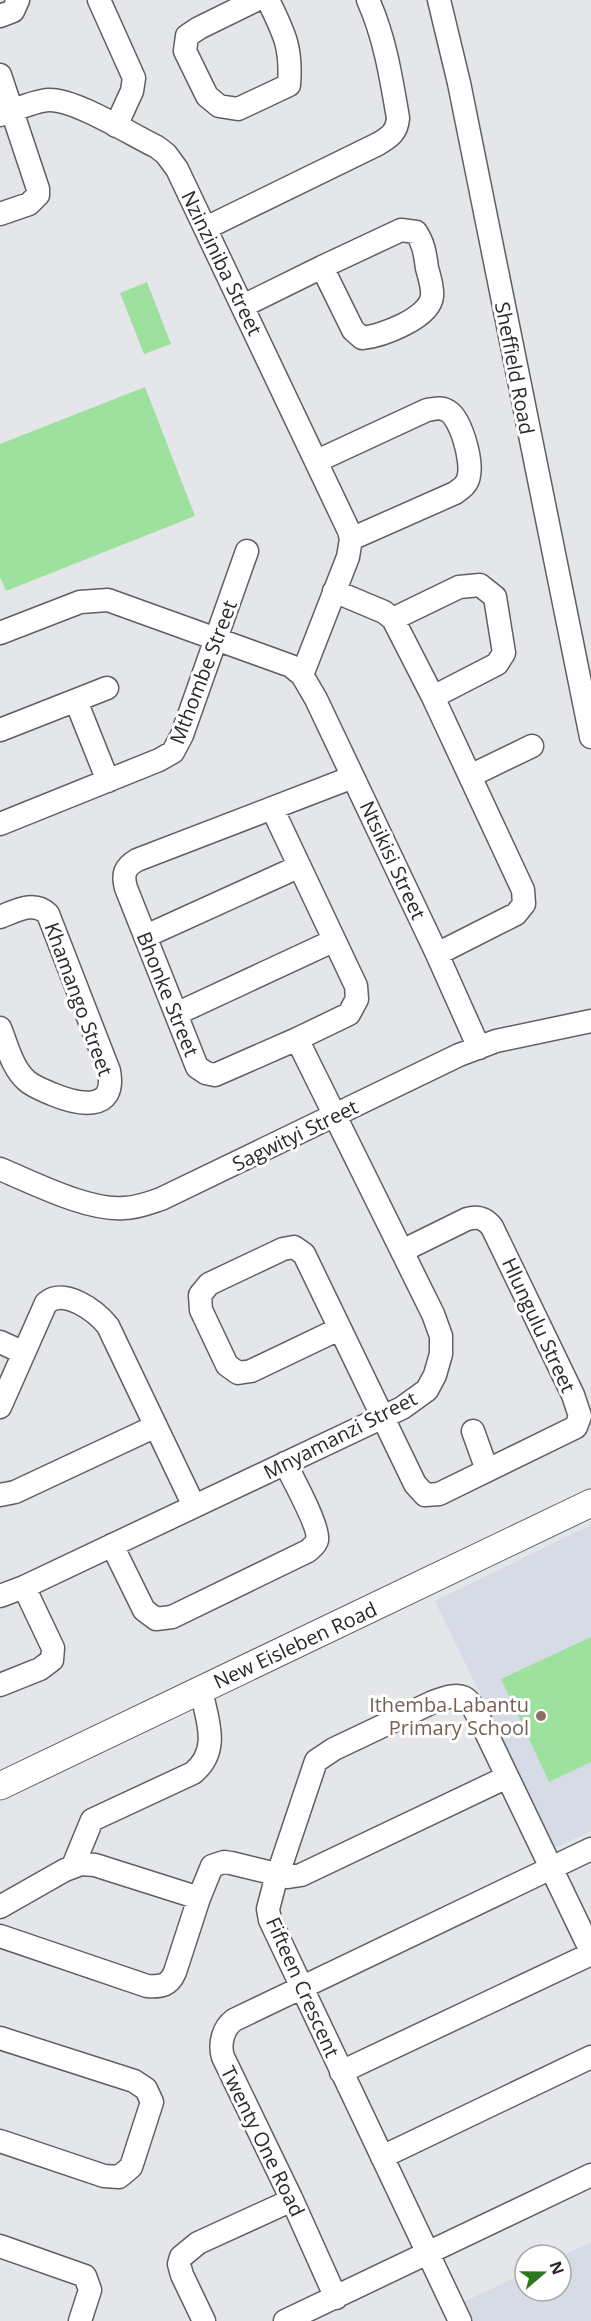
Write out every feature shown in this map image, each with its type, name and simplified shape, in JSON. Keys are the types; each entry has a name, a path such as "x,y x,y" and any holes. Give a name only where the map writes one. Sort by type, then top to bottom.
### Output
{"main road":[{"name":"New Eisleben Road","path":"0,1786 591,1503"}],"street":[{"path":"0,16 13,10 18,0"},
{"path":"99,0 134,78 132,91 116,126"},
{"path":"256,0 199,27 187,36 185,51 207,96 219,106 238,109 289,85 291,61 286,37 268,0"},
{"path":"206,228 378,144 394,133 398,118 387,56 380,28 368,0"},
{"name":"Sheffield Road","path":"439,0 459,83 518,386 587,700 591,737"},
{"path":"0,75 6,113 37,183 38,195 29,204 0,214"},
{"name":"Nzinziniba Street","path":"6,113 43,100 59,100 157,147 173,161 317,461 351,539"},
{"path":"243,306 322,267 401,230 416,232 424,244 432,297 424,312 415,318 375,337 362,338 353,330 322,267"},
{"path":"302,675 348,557 351,539 455,493 465,486 470,474 462,430 454,416 444,408 427,410 317,461"},
{"name":"Mthombe Street","path":"0,824 167,756 177,746 247,551"},
{"path":"393,619 459,587 480,585 495,597 504,653 497,664 433,697"},
{"path":"334,591 384,612 393,619 433,697 523,890 524,904 521,910 508,919 437,954"},
{"name":"Ntsikisi Street","path":"0,633 74,604 94,600 123,604 281,661 302,675 316,699 479,1048"},
{"path":"0,730 107,688"},
{"path":"76,701 108,781"},
{"path":"470,776 532,746"},
{"name":"Bhonke Street","path":"272,808 356,986 358,992 356,1005 349,1014 297,1039 215,1075 206,1073 197,1067 123,878 124,872 129,865 138,860 272,808 353,777"},
{"path":"146,936 298,867"},
{"name":"Khamango Street","path":"0,917 26,907 43,909 48,914 109,1071 111,1080 106,1095 100,1101 81,1104 34,1086 26,1080 15,1065 0,1028"},
{"path":"176,1014 333,941"},
{"name":"Sagwityi Street","path":"1,1172 87,1204 124,1209 161,1199 479,1048 514,1037 591,1021"},
{"name":"Mnyamanzi Street","path":"0,1596 24,1587 417,1399 427,1390 435,1376 441,1354 441,1336 402,1251 297,1039"},
{"name":"Hlungulu Street","path":"381,1417 415,1484 425,1495 439,1494 571,1431 579,1421 579,1410 488,1222 474,1217 467,1219 402,1251"},
{"path":"339,1329 252,1371 238,1373 227,1365 201,1310 200,1295 209,1284 283,1249 294,1247 304,1254 381,1417"},
{"path":"0,1407 22,1352 46,1303 61,1297 71,1300 96,1313 108,1326 194,1506"},
{"path":"0,1342 22,1352"},
{"path":"0,1495 15,1492 156,1426"},
{"path":"474,1431 487,1470"},
{"path":"112,1545 144,1610 150,1616 164,1619 182,1612 308,1551 317,1541 316,1529 285,1463"},
{"path":"0,1685 40,1669 52,1660 52,1648 24,1587"},
{"path":"74,1866 92,1820 193,1773 204,1764 210,1752 210,1739 201,1690"},
{"name":"Fifteen Crescent","path":"460,2321 268,1915 278,1875 316,1761 334,1749 433,1702 457,1695 468,1699 591,1952"},
{"path":"0,1936 147,1986 162,1986 172,1978 175,1972 208,1872 217,1863 231,1863 278,1875 293,1877 301,1875 507,1777"},
{"name":"Twenty One Road","path":"336,2298 292,2200 222,2057 220,2049 226,2028 229,2023 591,1849"},
{"path":"0,1907 81,1864 95,1865 199,1898"},
{"path":"341,2072 591,1952"},
{"path":"0,2038 134,2081 146,2089 152,2102 130,2167 119,2177 104,2176 0,2141"},
{"path":"382,2157 591,2057"},
{"path":"285,2321 591,2175"},
{"path":"204,2321 182,2275 179,2265 181,2256 198,2243 292,2200"},
{"path":"0,2246 85,2276 90,2290 80,2321"}],"shaded area":[{"name":"Ithemba Labantu Primary School","path":"591,1525 591,1831 555,1848 435,1601"},
{"path":"591,2242 591,2321 470,2321 461,2303 513,2279 513,2303 573,2303 573,2250"}],"green space":[{"path":"147,282 171,344 144,354 120,293"},
{"path":"145,387 195,516 6,591 0,577 0,444"},
{"path":"591,1637 591,1762 549,1782 501,1679"}],"place":[{"name":"Ithemba Labantu Primary School","path":"541,1716"}]}
